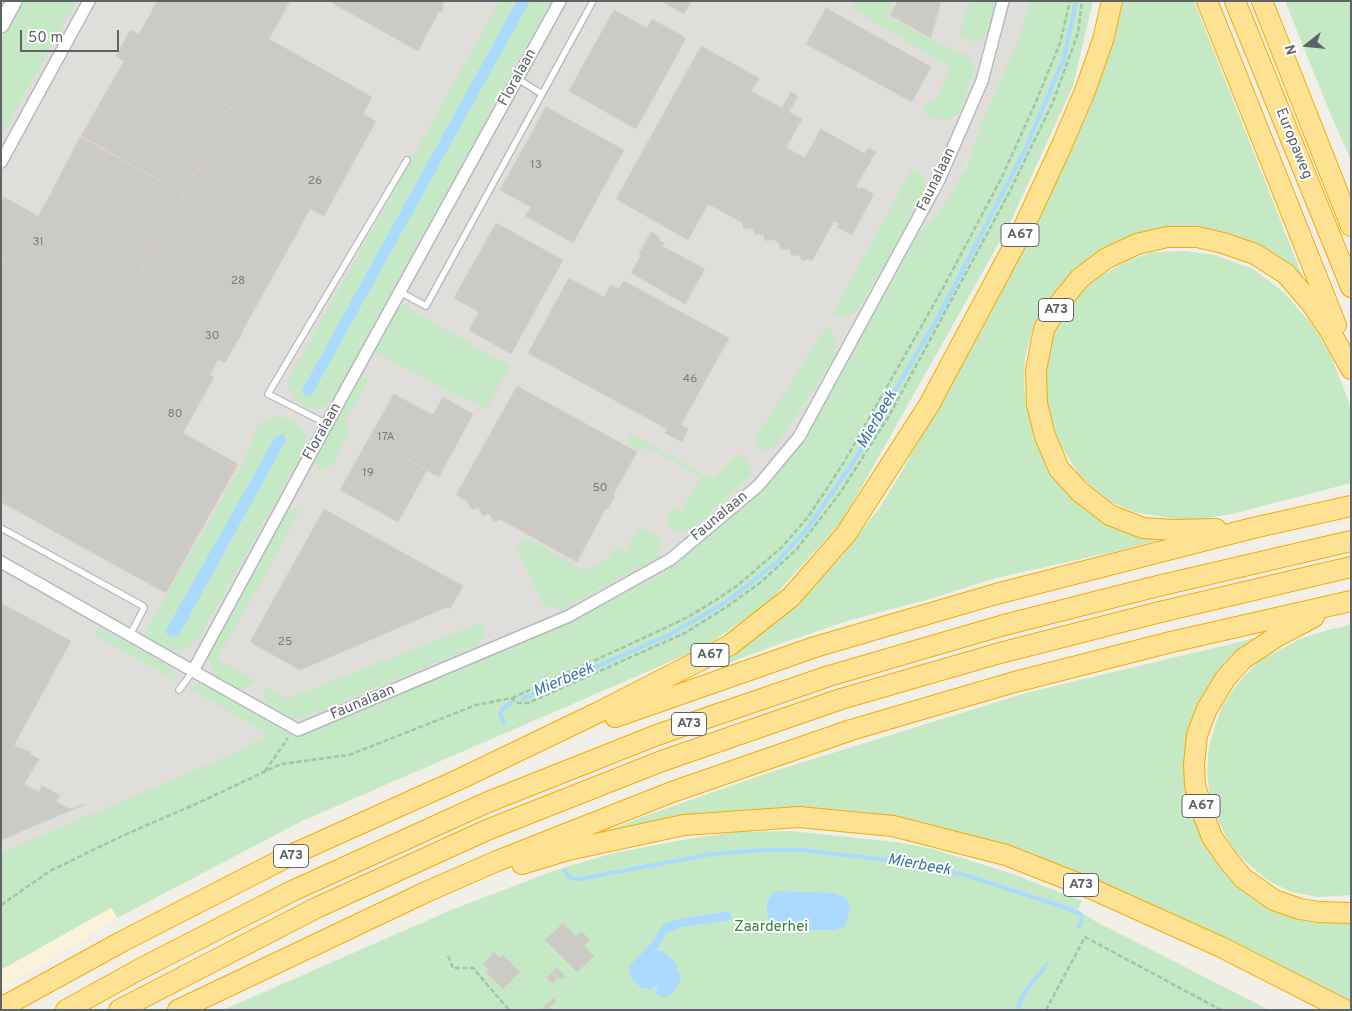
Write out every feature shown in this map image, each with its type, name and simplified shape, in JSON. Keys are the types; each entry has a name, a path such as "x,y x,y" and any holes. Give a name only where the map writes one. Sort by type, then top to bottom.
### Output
{"highway":[{"name":"A67","path":"462,778 599,712 730,644 791,597 846,534 929,405 1023,229 1085,92 1104,40 1112,1"},
{"path":"1207,1 1351,362"},
{"name":"Europaweg","path":"1235,1 1351,287"},
{"name":"Europaweg","path":"1262,1 1351,226"},
{"path":"1301,98 1351,194"},
{"name":"A73","path":"1253,528 1174,530 1143,528 1110,515 1080,492 1060,469 1046,436 1037,404 1036,370 1044,329 1059,304 1080,278 1107,258 1137,244 1167,237 1197,237 1223,243 1255,254 1286,274 1311,303 1330,331 1351,369"},
{"name":"A73","path":"1,1008 123,941 291,855 462,778 638,707 815,647 996,594 1253,528 1351,506"},
{"name":"A73","path":"66,1010 140,969 292,891 488,802 657,735 829,676 1004,625 1158,586 1351,541"},
{"name":"A73","path":"119,1010 316,908 487,830 662,761 841,699 1000,653 1160,612 1351,568"},
{"name":"A67","path":"1345,602 1276,637 1242,659 1225,679 1206,709 1197,736 1194,764 1195,785 1212,837 1243,878 1274,900 1300,909 1319,912 1351,913"},
{"name":"A73","path":"178,1010 426,892 496,861 672,792 852,730 1011,683 1171,642 1345,602"},
{"name":"A73","path":"426,892 568,850 684,825 799,817 893,826 1006,855 1092,889 1221,947 1345,1010"}],"main road":[{"path":"1,25 14,1"}],"street":[{"path":"1,162 90,1"},
{"name":"Floralaan","path":"193,671 560,1"},
{"name":"Faunalaan","path":"295,728 298,730 569,616 671,559 758,486 799,437 939,180 982,81 1003,1"},
{"path":"1,562 295,728"}],"lane":[{"path":"400,292 426,306 593,1"},
{"path":"518,79 542,94"},
{"path":"327,424 268,394 406,160"},
{"path":"1,528 143,606 144,608 130,635"},
{"path":"179,690 193,671"}],"path":[{"path":"1,907 50,871 124,835 281,764 349,755 476,705 512,698 688,617 738,586 782,547 808,517 844,464 947,282 1002,177 1035,104 1060,42 1070,1"},
{"path":"512,698 518,702 528,703 685,633 728,606 761,582 797,549 840,493 889,416 1009,193 1053,102 1078,33 1082,1"},
{"path":"264,772 295,728"},
{"path":"1046,1010 1085,937 1219,1009"},
{"path":"448,956 453,968 473,968 509,1010"}],"shaded area":[{"path":"38,1 1038,1 818,506 1,934 1,71"}],"green space":[{"path":"22,1 77,1 1,136 1,39"},
{"path":"500,1 517,1 302,390 311,395 530,1 551,1 332,400 320,409 303,406 289,390 289,379"},
{"path":"855,1 892,1 887,16 940,44 967,55 975,66 959,114 948,119 931,118 924,112 925,103 937,100 950,67 852,8"},
{"path":"969,1 995,1 989,33 975,42 959,36"},
{"path":"1030,1 1093,1 1073,86 1009,225 843,520 767,604 704,647 302,821 117,918 111,908 1,970 1,853 238,752 268,734 187,687 201,683 296,738 591,611 657,577 751,500 806,435 921,230 931,222 947,202 967,166 981,126 1021,34"},
{"path":"1120,1 1194,1 1309,293 1205,233 1086,261 1049,298 1035,323 1025,357 1024,388 1029,409 1068,488 1175,536 996,578 926,600 850,620 715,668 797,605 842,556 880,507 900,475 918,441"},
{"path":"1285,1 1351,1 1351,160 1330,113"},
{"path":"913,168 923,176 925,187 922,201 856,312 843,317 833,313"},
{"path":"1185,251 1215,255 1253,269 1285,293 1311,324 1330,354 1351,407 1351,483 1232,514 1202,519 1176,519 1134,512 1116,504 1096,491 1080,476 1060,445 1049,419 1045,392 1047,361 1056,327 1073,302 1093,281 1129,260 1154,252"},
{"path":"411,304 409,309 510,366 487,408 463,396 460,397 375,352 396,309 402,305"},
{"path":"827,326 835,340 834,358 773,450 762,451 754,441"},
{"path":"366,377 369,379 343,424 349,427 334,464 319,472 315,460 354,386"},
{"path":"277,416 293,421 302,429 306,437 306,447 199,638 189,647 179,650 165,649 143,636 243,463 259,424","holes":["285,436 286,440 180,633"]},
{"path":"631,434 712,479 738,454 748,462 752,474 691,531 678,531 665,524 673,508 681,512 701,477 645,446 642,452 627,443"},
{"path":"300,507 295,521 217,659 256,681 251,686 243,689 235,687 214,673 208,657 210,646 286,513"},
{"path":"640,528 659,536 658,557 560,611 543,604 517,549 524,537 585,571 610,558 613,548 624,552"},
{"path":"483,622 485,637 474,647 305,717 296,719 287,716 267,703 264,691 266,687 287,699"},
{"path":"1351,625 1351,895 1318,897 1291,892 1267,880 1237,854 1224,833 1209,791 1207,770 1209,747 1222,707 1234,688 1261,660 1300,639"},
{"path":"99,628 169,666 175,675 175,680 95,635"},
{"path":"1272,634 1253,647 1192,755 1237,878 1351,922 1351,1005 940,829 861,812 828,809 790,810 579,843 642,817 765,774 1026,693"},
{"name":"Zaarderhei","path":"790,831 897,842 933,849 1010,873 1082,901 1078,910 1095,921 1269,1010 223,1010 451,910 556,870 614,853 677,841 734,832"}],"sand":[{"path":"111,908 117,918 1,990 1,970"}],"water":[{"path":"517,1 530,1 311,396 305,395 302,390"},
{"path":"282,434 286,440 180,633 176,637 167,635 166,630 276,436"},
{"path":"777,891 833,893 847,898 850,910 845,926 834,930 785,930 774,928 769,921 767,903 771,895"},
{"path":"729,911 731,920 682,927 668,932 660,943 657,951 663,951 676,964 681,979 671,995 664,997 655,994 659,984 650,989 641,988 631,977 629,966 650,945 664,924 679,919"}],"building":[{"path":"157,1 290,1 231,108 121,47 130,30 139,34"},
{"path":"333,1 445,1 442,6 444,7 441,12 439,11 418,51 332,3"},
{"path":"661,1 691,1 684,14"},
{"path":"898,1 941,1 931,38 890,15"},
{"path":"826,8 931,67 912,102 806,44"},
{"path":"614,10 647,28 652,19 686,38 660,86 592,49"},
{"path":"269,39 372,97 363,114 376,121 324,216 310,209 301,226 198,168"},
{"path":"701,46 759,78 751,91 782,108 791,92 798,96 789,112 802,119 786,148 780,144 738,220 708,204 688,240 616,199"},
{"path":"121,47 231,108 184,194 81,136 124,61 116,56"},
{"path":"592,49 660,86 636,129 569,91"},
{"path":"546,107 624,150 573,243 525,216 531,207 500,190"},
{"path":"821,129 865,154 868,148 876,152 856,186 874,194 852,235 837,227 839,224 834,221 812,261 809,259 802,261 800,255 792,256 790,249 781,250 779,243 772,239 765,241 763,234 755,235 753,228 744,229 742,222 738,220 780,144 805,158"},
{"path":"80,137 184,194 155,246 53,189"},
{"path":"198,168 301,226 244,328 141,271"},
{"path":"52,188 155,246 122,306 115,302 106,317 1,259 1,202 4,197 38,216 53,190"},
{"path":"496,223 563,260 511,354 469,330 479,312 454,298"},
{"path":"651,232 660,237 659,240 664,243 662,246 705,269 685,304 631,273"},
{"path":"1,259 106,317 115,302 218,359 210,375 132,332 86,415 60,400 3,503 1,502"},
{"path":"141,271 244,328 241,338 239,338 225,363 122,306"},
{"path":"569,278 604,297 611,285 619,289 624,281 729,338 681,425 688,429 682,442 665,433 667,429 528,353"},
{"path":"132,332 214,377 111,563 3,503 60,400 86,415"},
{"path":"517,386 637,452 613,495 615,496 608,509 606,508 577,562 500,519 494,522 489,513 483,516 478,507 472,510 467,501 456,495"},
{"path":"394,394 433,415 443,397 473,414 439,477 369,438"},
{"path":"183,433 238,464 166,593 111,563"},
{"path":"369,438 427,470 398,522 340,490"},
{"path":"324,509 463,586 450,609 447,607 300,670 250,642"},
{"path":"1,603 71,641 14,745 31,751 30,754 39,759 24,784 39,792 41,785 61,796 59,796 56,802 70,809 86,804 1,840"},
{"path":"563,923 576,936 581,932 590,940 584,946 594,956 577,972 545,940"},
{"path":"494,952 500,958 503,955 520,972 503,989 486,972 489,970 483,964"},
{"path":"557,968 565,976 560,980 552,972"},
{"path":"551,973 557,979 552,983 547,978"},
{"path":"554,998 556,1001 549,1007 551,1010 540,1010"}],"waterway":[{"name":"Mierbeek","path":"522,699 669,635 728,601 777,562 808,528 856,458 942,310 1025,150 1064,58 1076,1"},
{"name":"Mierbeek","path":"504,723 500,714 503,708 511,703"},
{"name":"Mierbeek","path":"565,871 569,877 580,879 712,854 765,850 802,850 895,861 965,875 1067,908 1080,914 1082,920 1079,927"},
{"name":"Mierbeek","path":"1017,1010 1024,993 1047,964"}]}
